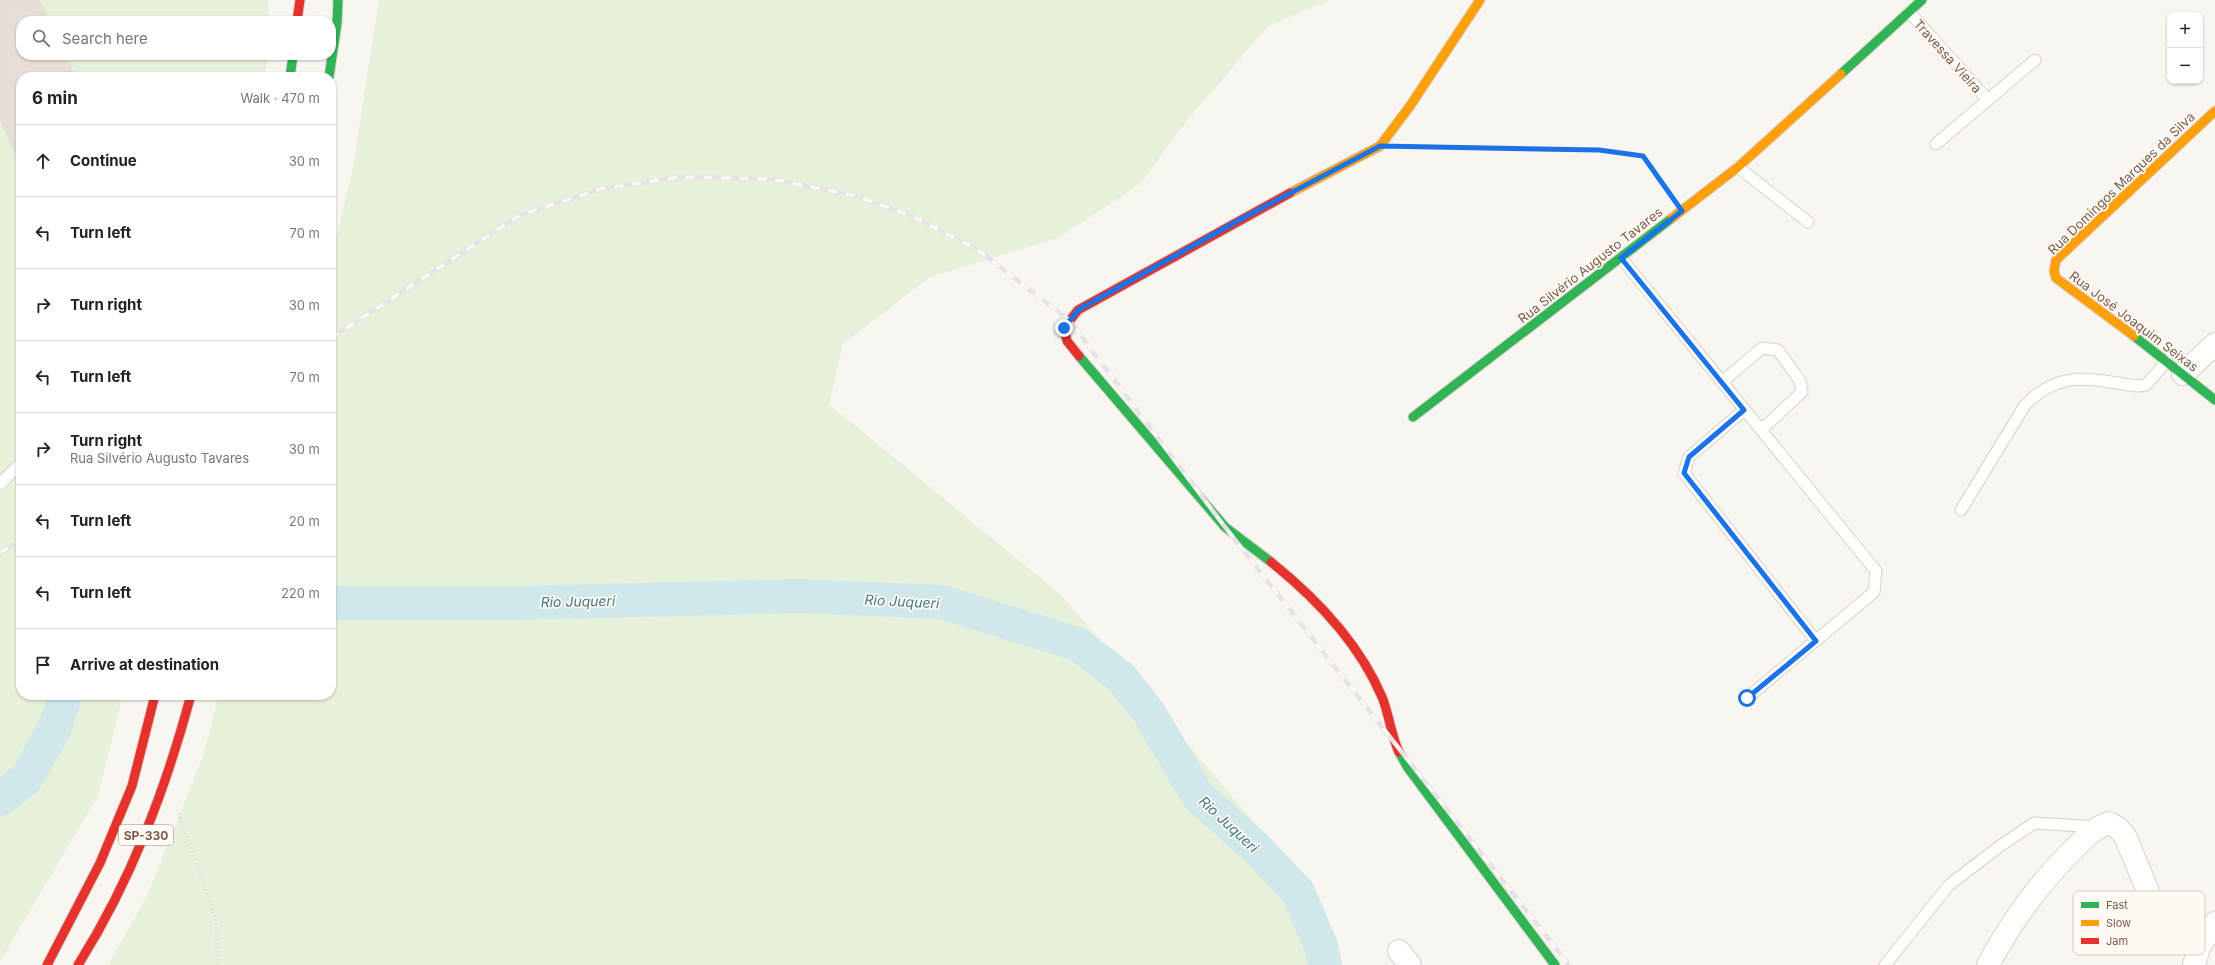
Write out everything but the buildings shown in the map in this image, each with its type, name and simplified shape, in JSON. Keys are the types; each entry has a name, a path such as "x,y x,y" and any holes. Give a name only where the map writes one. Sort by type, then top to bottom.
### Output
{"main road":[{"path":"298,16 300,0"},
{"path":"336,31 338,0"},
{"path":"1480,0 1410,106 1380,146 1241,219 1078,310 1064,328 1067,341 1088,368 1225,527 1287,575 1340,628 1356,648 1382,697 1396,745 1408,768 1555,965"},
{"name":"Rua Silvério Augusto Tavares","path":"1413,417 1738,167 1922,0"},
{"path":"291,72 292,60"},
{"path":"330,72 332,60"},
{"name":"Rua Domingos Marques da Silva","path":"2056,278 2054,271 2056,260 2215,111"},
{"name":"Rua José Joaquim Seixas","path":"2056,278 2215,400"},
{"name":"SP-330","path":"47,965 100,863 132,786 154,700"},
{"name":"SP-330","path":"78,965 97,937 148,832 189,700"}],"street":[{"path":"2175,368 2215,344"},
{"path":"1988,965 2006,932 2033,893 2062,861 2098,827 2109,823 2118,828 2125,836 2148,891"},
{"path":"2205,940 2215,923"}],"lane":[{"name":"Travessa Vieira","path":"1909,12 1988,100"},
{"name":"Travessa Vieira","path":"1936,144 2035,60"},
{"path":"1738,167 1808,222"},
{"path":"1621,258 1876,571 1874,592 1747,698"},
{"path":"1722,382 1762,348 1778,350 1800,381 1802,392 1761,430"},
{"path":"1961,510 2025,405 2051,384 2080,378 2146,386 2175,368"},
{"path":"1744,410 1689,457 1684,473 1816,641"},
{"path":"0,484 16,468"},
{"path":"1885,965 1949,886 2000,846 2034,823 2098,827"}],"path":[{"path":"1380,146 1599,150 1643,156 1682,211"},
{"path":"176,807 216,919 217,965"}],"green space":[{"path":"0,0 268,0 270,16 16,16 16,60 268,60 265,72 16,72 16,700 122,700 98,796 0,961"},
{"path":"379,0 1330,0 1268,26 1184,124 1140,184 1058,238 930,277 843,344 829,404 1062,596 1309,887 1331,965 108,965 147,896 203,756 218,700 336,700 336,239 352,173"}],"waterway":[{"name":"Rio Juqueri","path":"336,603 519,603 799,596 942,602 1077,644 1121,677 1149,713 1198,796 1257,849 1298,892 1321,946 1325,965"},
{"name":"Rio Juqueri","path":"0,799 26,779 54,729 64,700"}],"railway":[{"path":"336,335 520,215 601,189 679,177 772,179 856,196 912,216 978,250 1069,320 1225,527 1569,965"},
{"path":"0,553 16,542"}],"traffic: fast":[{"path":"336,30 338,0"},
{"path":"1841,74 1922,0"},
{"path":"291,72 292,60"},
{"path":"330,72 332,60"},
{"path":"1413,417 1672,218"},
{"path":"2134,336 2215,400"},
{"path":"1079,356 1225,527 1271,562"},
{"path":"1399,752 1408,768 1555,965"}],"traffic: slow":[{"path":"1290,193 1380,146 1410,106 1480,0"},
{"path":"1672,218 1738,167 1841,74"},
{"path":"2134,336 2056,278 2054,271 2056,260 2215,111"}],"traffic: jam":[{"path":"298,16 300,0"},
{"path":"1079,356 1067,341 1064,328 1078,310 1290,193"},
{"path":"1271,562 1320,606 1349,640 1361,658 1382,697 1399,752"},
{"path":"47,965 100,863 132,786 154,700"},
{"path":"78,965 114,901 145,834 170,766 190,700"}],"route":[{"path":"1064,328 1078,310 1241,219 1380,146 1417,148 1599,150 1643,156 1682,211 1621,258 1744,410 1689,457 1684,473 1816,641 1747,698"}]}
